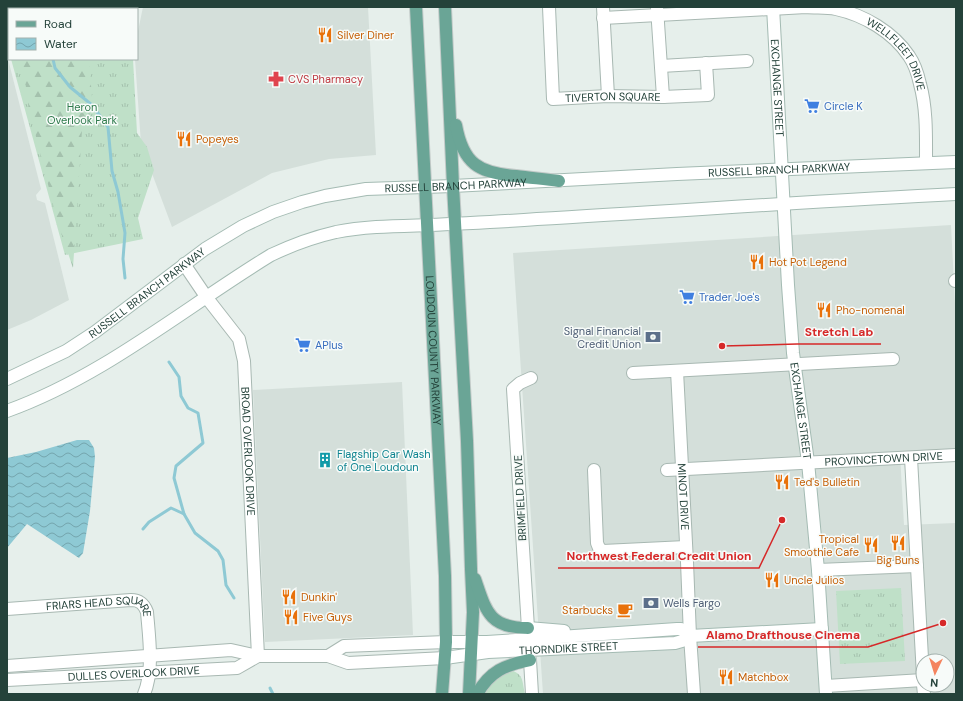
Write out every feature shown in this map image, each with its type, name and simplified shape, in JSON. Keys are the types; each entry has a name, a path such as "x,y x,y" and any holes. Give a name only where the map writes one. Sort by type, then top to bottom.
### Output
{"main road":[{"name":"LOUDOUN COUNTY PARKWAY","path":"416,7 445,576 446,642 442,694"},
{"path":"445,7 467,441 472,642 469,694"},
{"path":"448,80 460,143 473,163 487,172 499,175 559,181"},
{"path":"471,569 483,603 490,615 499,623 507,626 528,628"},
{"path":"477,694 491,674 504,667 530,660"}],"street":[{"name":"TIVERTON SQUARE","path":"548,7 553,99 608,96 663,97 708,95 706,63"},
{"name":"WELLFLEET DRIVE","path":"603,12 806,7 835,9 854,14 874,24 899,44 910,57 921,85 924,105 926,163"},
{"name":"EXCHANGE STREET","path":"773,8 782,203 788,293 795,364 808,462 818,570 826,690"},
{"path":"658,11 663,97"},
{"path":"603,12 608,96"},
{"path":"661,66 747,61"},
{"name":"RUSSELL BRANCH PARKWAY","path":"7,379 66,351 95,332 204,249 243,226 273,212 302,202 342,192 956,162"},
{"path":"7,411 29,403 64,386 115,358 271,255 315,237 358,228 634,214 782,203 956,194"},
{"name":"BROAD OVERLOOK DRIVE","path":"184,264 207,298 239,339 244,361 258,656"},
{"path":"633,373 893,359"},
{"name":"MINOT DRIVE","path":"676,371 694,694"},
{"name":"BRIMFIELD DRIVE","path":"528,628 513,389 520,383 531,378"},
{"name":"PROVINCETOWN DRIVE","path":"667,470 956,455"},
{"path":"911,458 922,653"},
{"path":"594,470 597,543 599,548 603,551 686,547"},
{"path":"818,570 917,566"},
{"name":"FRIARS HEAD SQUARE","path":"7,609 137,600 143,605 147,612 150,655"},
{"path":"528,628 589,634"},
{"name":"THORNDIKE STREET","path":"445,658 488,652 675,643 690,636 822,628"},
{"name":"THORNDIKE STREET","path":"446,642 472,642 677,629 681,629 690,636"},
{"path":"328,656 344,646 446,642"},
{"path":"532,694 530,660 590,648"},
{"name":"DULLES OVERLOOK DRIVE","path":"7,666 231,650 258,656 328,656 348,663 445,658"},
{"path":"144,694 150,655"},
{"name":"DULLES OVERLOOK DRIVE","path":"7,680 237,668 258,656"},
{"path":"826,690 915,681"}],"shaded area":[{"path":"143,7 368,7 376,155 329,159 272,173 172,227 141,144 135,60 138,60 138,31"},
{"path":"7,55 41,189 36,195 37,200 45,203 69,300 31,320 7,330"},
{"path":"951,225 956,323 956,451 900,454 904,525 956,523 956,694 543,694 513,253"},
{"path":"402,382 413,635 265,642 253,390"}],"green space":[{"path":"7,7 138,7 8,8 8,48"},
{"path":"14,7 85,7 85,8"},
{"name":"Heron Overlook Park","path":"11,60 133,60 137,133 147,147 154,170 138,218 143,239 65,255"},
{"path":"22,60 89,60 92,98 82,130 73,268 57,220 29,109"},
{"path":"901,588 905,661 840,664 836,591"},
{"path":"509,670 514,671 522,678 525,694 485,694 491,682"}],"water":[{"path":"77,440 89,440 94,448 95,457 90,511 83,553 79,558 27,524 7,548 7,458 36,452"}],"waterway":[{"path":"53,60 55,68 70,87 92,105 108,127 112,171 118,192 125,233 123,259 125,278"},
{"path":"169,362 179,377 181,396 188,408 198,413 203,443 176,466 174,478 184,514 195,533 218,551 223,560 226,585 234,598"},
{"path":"143,529 149,522 171,508 184,514"},
{"path":"270,688 273,694"}],"place":[{"name":"Silver Diner","path":"325,35"},
{"name":"CVS Pharmacy","path":"276,79"},
{"name":"Circle K","path":"812,106"},
{"name":"Popeyes","path":"184,139"},
{"name":"Hot Pot Legend","path":"757,262"},
{"name":"Trader Joe's","path":"687,297"},
{"name":"Pho-nomenal","path":"824,310"},
{"name":"Signal Financial Credit Union","path":"653,337"},
{"name":"APlus","path":"303,345"},
{"name":"Stretch Lab","path":"722,346"},
{"name":"Flagship Car Wash of One Loudoun","path":"325,460"},
{"name":"Ted's Bulletin","path":"782,482"},
{"name":"Northwest Federal Credit Union","path":"782,520"},
{"name":"Big Buns","path":"898,543"},
{"name":"Tropical Smoothie Cafe","path":"871,545"},
{"name":"Uncle Julios","path":"772,580"},
{"name":"Dunkin'","path":"289,597"},
{"name":"Wells Fargo","path":"651,603"},
{"name":"Starbucks","path":"625,610"},
{"name":"Five Guys","path":"291,617"},
{"name":"Alamo Drafthouse Cinema","path":"943,623"},
{"name":"Matchbox","path":"726,677"}]}
